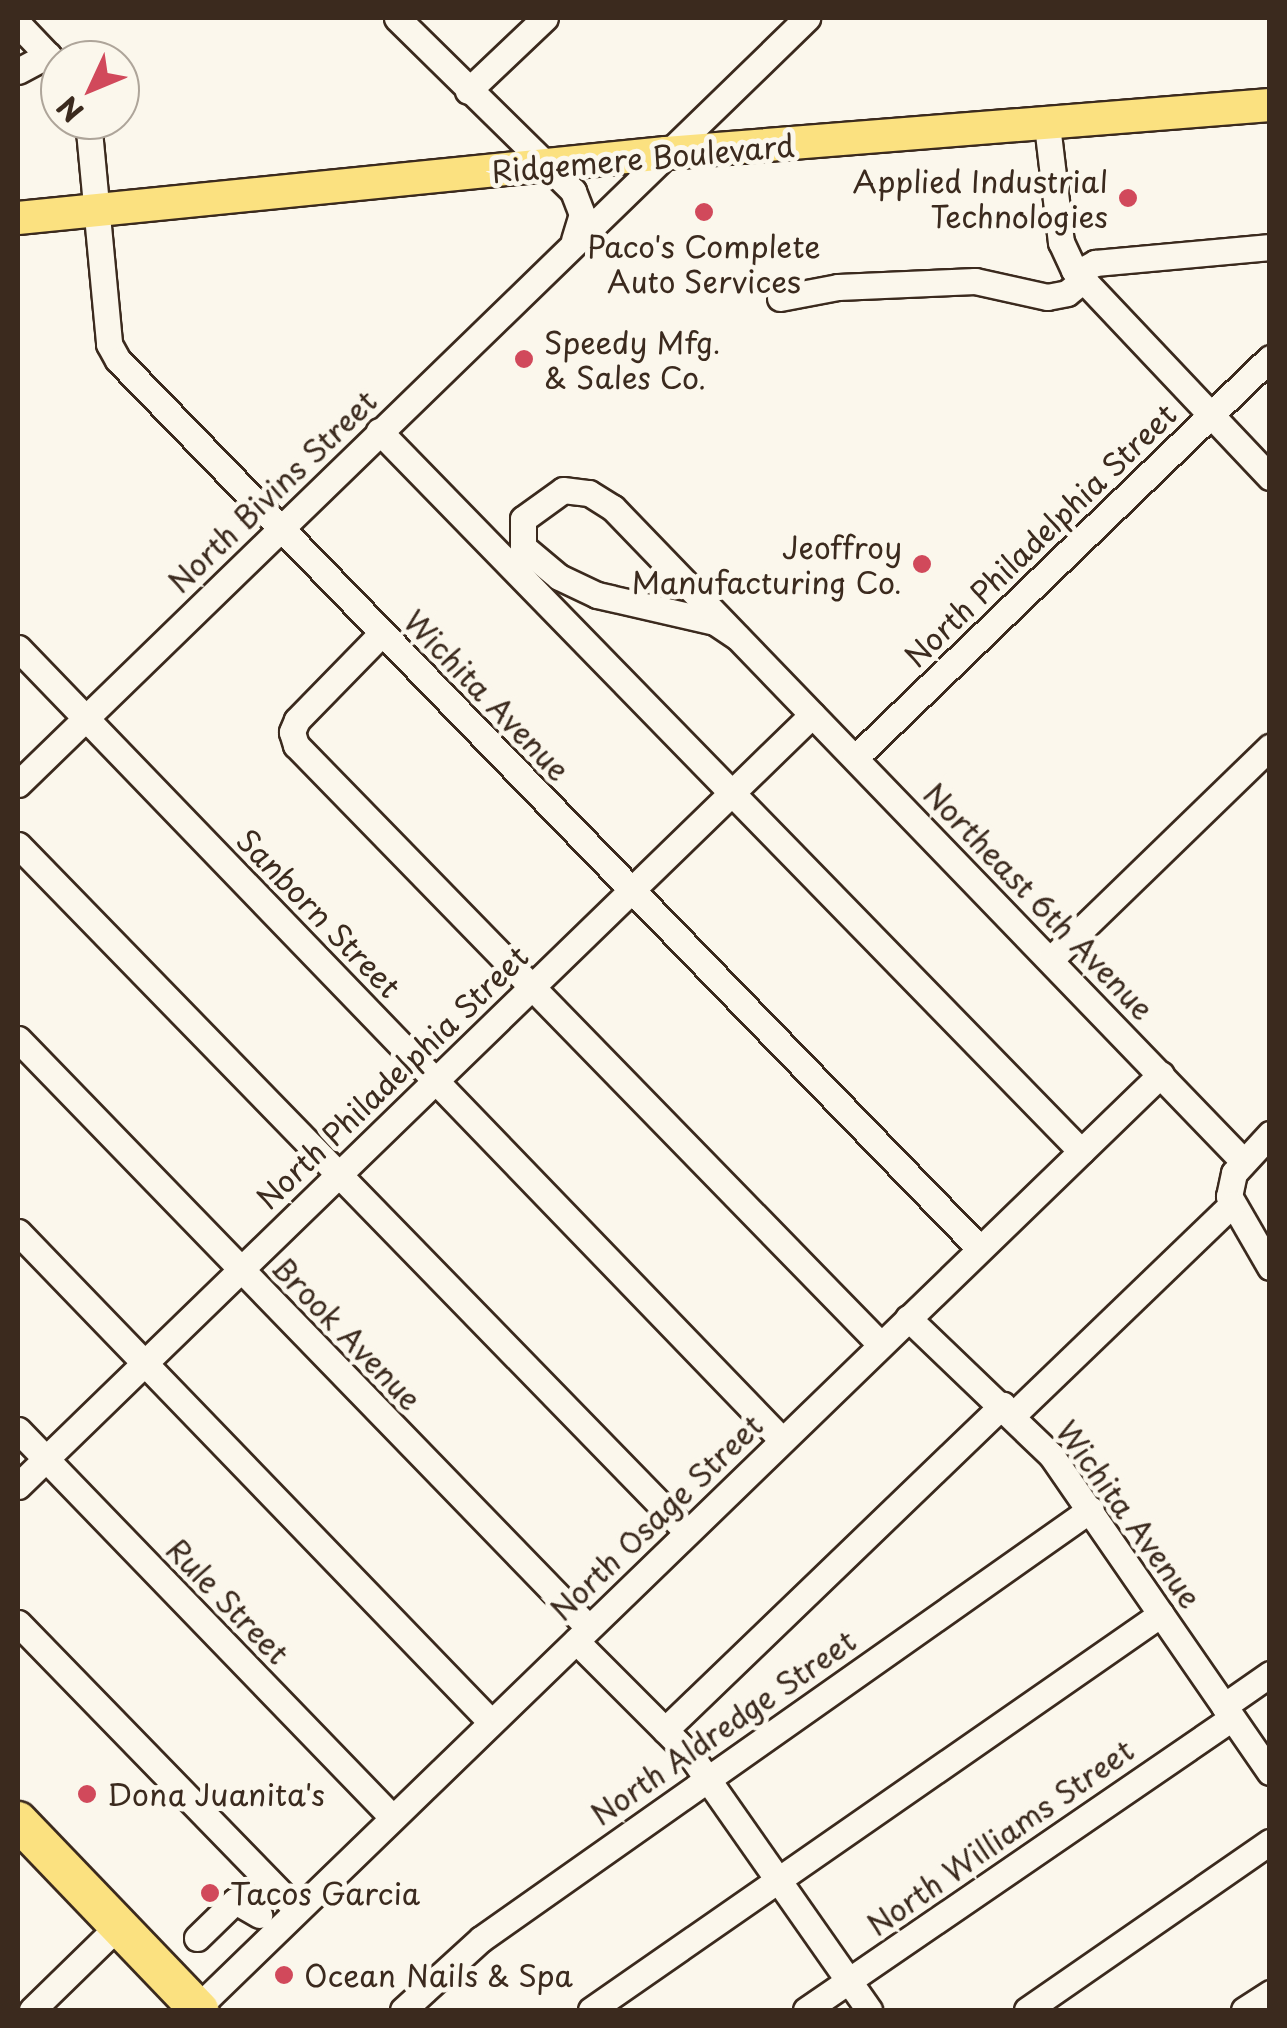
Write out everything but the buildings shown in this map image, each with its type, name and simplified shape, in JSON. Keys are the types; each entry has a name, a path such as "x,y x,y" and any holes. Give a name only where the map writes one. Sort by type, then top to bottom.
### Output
{"highway":[{"path":"20,1829 198,2009"}],"main road":[{"name":"Ridgemere Boulevard","path":"18,218 666,153 1270,105"}],"street":[{"path":"397,18 580,202 581,225 572,244"},
{"path":"468,91 545,18"},
{"name":"North Bivins Street","path":"18,784 807,18"},
{"path":"18,24 40,47"},
{"path":"1047,125 1060,242 1080,276 1270,476"},
{"name":"Wichita Avenue","path":"90,140 112,352 980,1248"},
{"path":"780,298 838,287 975,281 1047,297 1067,293 1095,264 1270,247"},
{"name":"North Philadelphia Street","path":"855,758 1270,358"},
{"path":"378,431 1081,1151"},
{"name":"Northeast 6th Avenue","path":"737,636 715,622 598,595 558,577 523,547 523,519 548,495 589,493 614,508 1242,1160"},
{"path":"382,633 297,720 292,732 296,745 880,1344"},
{"name":"Sanborn Street","path":"18,648 782,1440"},
{"name":"North Philadelphia Street","path":"18,1486 812,714"},
{"path":"1051,959 1270,747"},
{"path":"18,845 687,1532"},
{"name":"Brook Avenue","path":"18,1040 240,1269 582,1634 707,1777 869,2010"},
{"name":"North Osage Street","path":"198,2009 1161,1074"},
{"path":"1270,1134 1242,1160 1231,1184 1231,1205 1270,1268"},
{"path":"665,1730 1231,1205"},
{"path":"18,1232 491,1722"},
{"name":"Wichita Avenue","path":"908,1318 1008,1410 1090,1509 1270,1772"},
{"name":"Rule Street","path":"18,1430 392,1817"},
{"name":"North Aldredge Street","path":"403,2010 481,1939 1090,1509"},
{"path":"592,2010 1160,1614"},
{"path":"18,1623 297,1910"},
{"name":"North Williams Street","path":"806,2010 1228,1712 1270,1674"},
{"path":"1027,2010 1270,1842"},
{"path":"197,1938 235,1901 259,1915"},
{"path":"32,2010 118,1926"},
{"path":"1244,2010 1270,1993"}],"place":[{"name":"Applied Industrial Technologies","path":"1128,198"},
{"name":"Paco's Complete Auto Services","path":"704,212"},
{"name":"Speedy Mfg. & Sales Co.","path":"524,359"},
{"name":"Jeoffroy Manufacturing Co.","path":"922,564"},
{"name":"Dona Juanita's","path":"87,1794"},
{"name":"Tacos Garcia","path":"210,1893"},
{"name":"Ocean Nails & Spa","path":"284,1975"}]}
